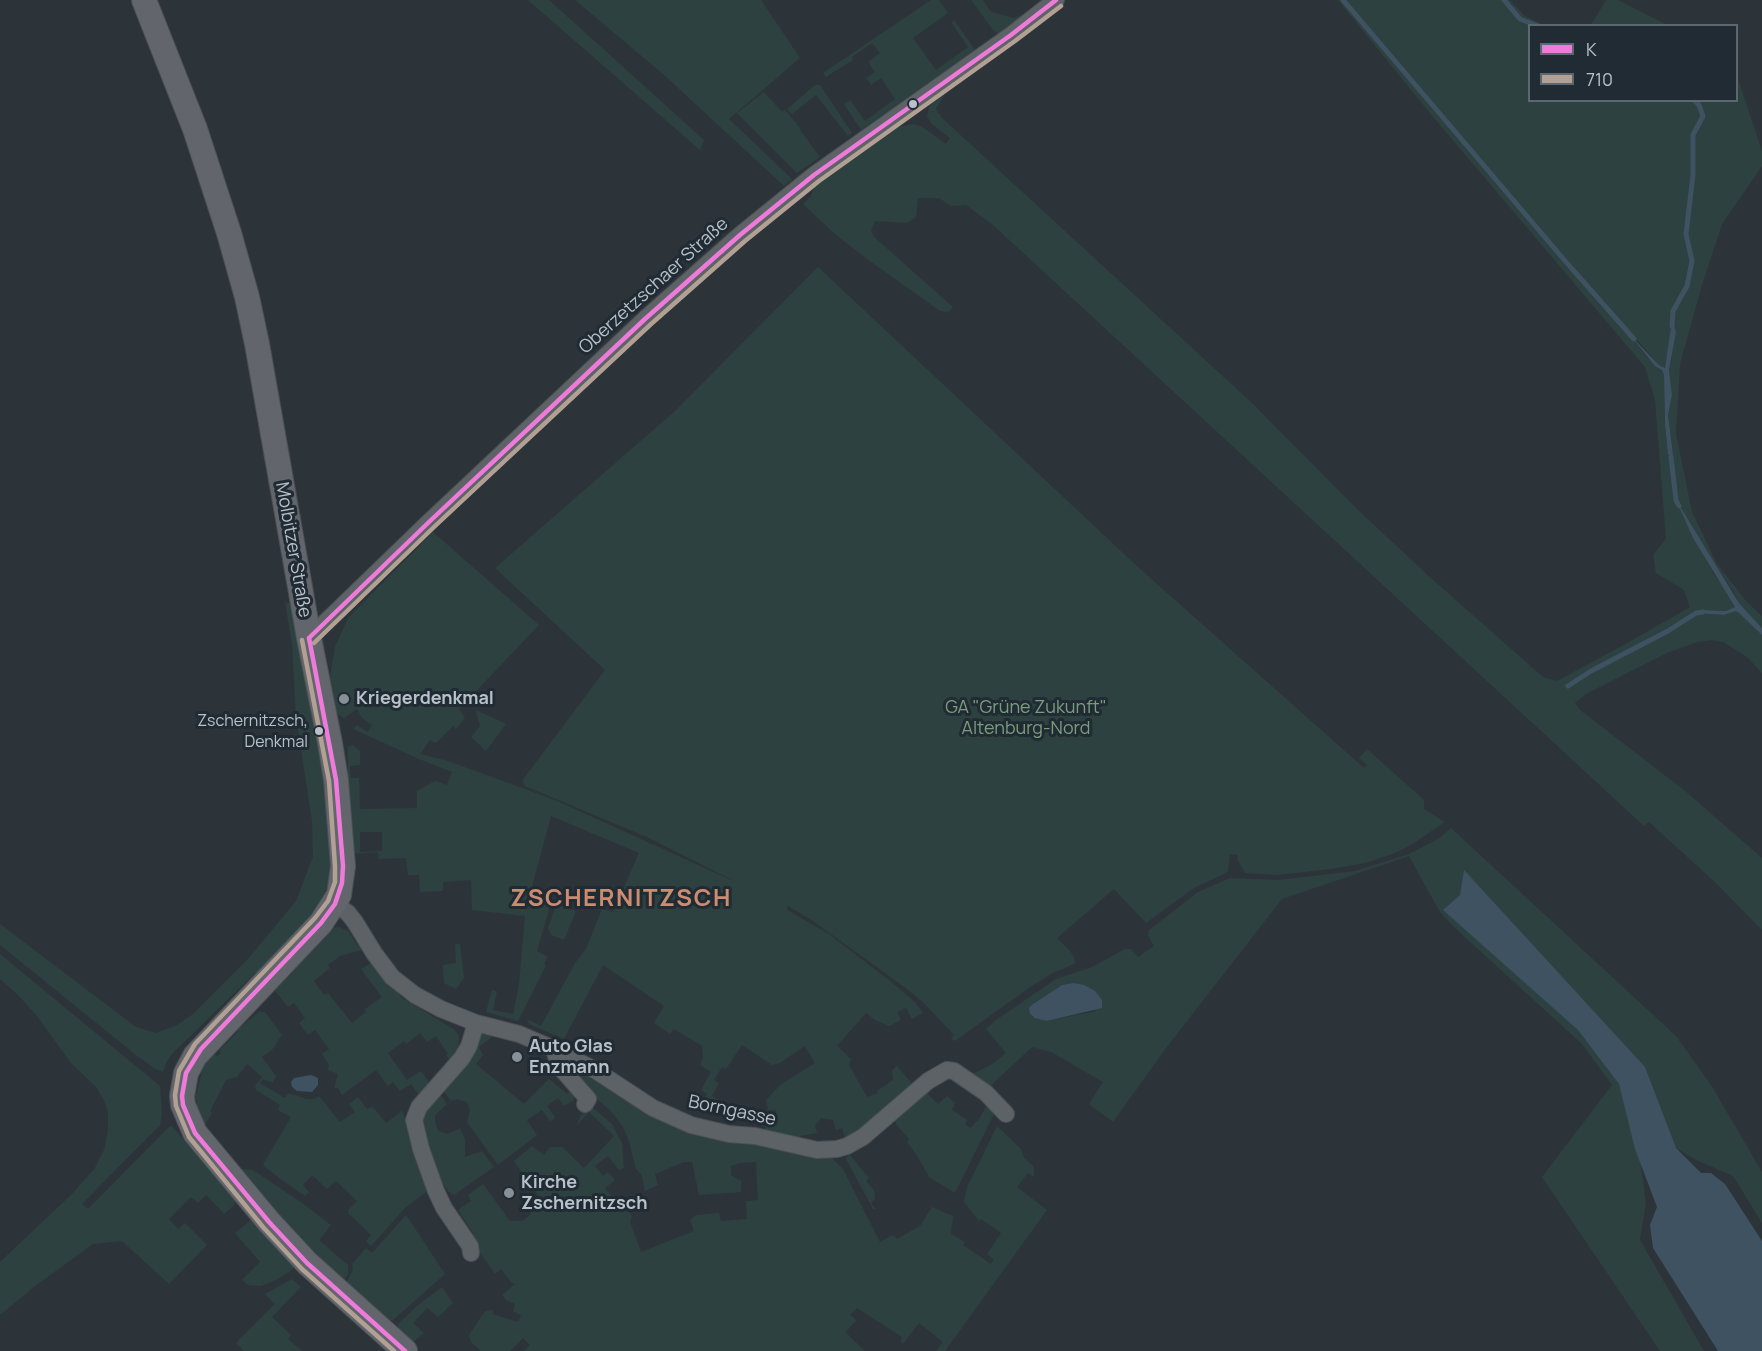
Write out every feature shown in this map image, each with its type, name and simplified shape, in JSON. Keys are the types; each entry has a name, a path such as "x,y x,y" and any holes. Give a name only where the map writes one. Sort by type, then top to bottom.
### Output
{"street":[{"name":"Molbitzer Straße","path":"144,0 195,129 229,233 257,344 336,780 343,867 342,883 335,904"},
{"name":"Oberzetzschaer Straße","path":"309,638 636,327 740,235 814,175 1004,40 1056,0"},
{"name":"Borngasse","path":"335,904 348,913 381,964 400,984 441,1009 476,1023 526,1036 554,1049 596,1070 653,1108 681,1121 729,1134 755,1136 817,1150 829,1150 847,1146 863,1137 928,1081 947,1070 954,1071 986,1093 1006,1114"},
{"path":"335,904 286,962 201,1049 186,1073 182,1096 183,1106 195,1133 268,1222 306,1263 405,1351"},
{"path":"471,1253 470,1246 444,1208 436,1191 421,1149 414,1120 419,1107 462,1058 469,1046 476,1023"},
{"path":"554,1049 559,1066 588,1099 585,1104"}],"green space":[{"path":"528,0 549,0 704,140 700,150"},
{"path":"575,0 761,0 800,58 729,119 792,179 784,186 663,74"},
{"path":"931,0 939,0 948,13 913,38 936,70 968,47 951,22 954,20 975,50 861,130 844,104 850,100 865,121 895,99 881,78 871,85 866,78 875,72 868,62 880,53 872,43 852,57 853,60 826,77 823,73"},
{"path":"971,0 983,0 991,12 1014,18 1031,11 998,34"},
{"path":"1338,0 1510,0 1525,16 1542,24 1528,24 1528,102 1738,102 1738,79 1762,151 1762,166 1722,224 1702,285 1680,364 1676,434 1692,512 1717,564 1747,602 1762,616 1762,628 1739,603 1681,514 1735,607 1726,611 1704,610 1698,613 1724,615 1736,611 1740,613 1762,635 1762,673 1747,657 1723,642 1712,640 1697,642 1667,653 1586,694 1575,703 1580,710 1684,790 1762,858 1762,930 1715,882 1649,822 1644,826 993,225 966,205 951,206 939,198 918,198 916,217 907,223 875,221 871,230 874,237 953,307 948,312 940,311 867,259 835,234 803,204 811,196 814,187 856,154 895,128 913,124 921,126 946,144 950,138 927,117 929,107 948,89 936,109 942,118 1252,403 1358,510 1432,579 1543,677 1557,681 1690,607 1684,590 1656,573 1653,555 1666,539 1655,400 1645,367 1429,112","holes":["1672,321 1672,357 1669,370 1672,395 1668,414 1673,453 1671,461 1668,454 1665,424 1664,375 1662,369 1648,358 1631,337 1638,341 1659,365 1665,368"]},
{"path":"1606,0 1618,0 1665,24 1592,24"},
{"path":"815,85 820,85 852,133 848,136 816,95 792,114 787,109"},
{"path":"764,92 782,112 785,110 820,157 797,173 737,113"},
{"name":"GA \"Grüne Zukunft\" Altenburg-Nord","path":"818,267 1139,568 1364,768 1367,765 1359,758 1367,749 1424,800 1424,809 1445,822 1395,853 1365,863 1331,869 1278,875 1245,873 1237,859 1238,855 1230,854 1228,872 1194,888 1146,923 1114,889 1057,938 1071,952 1076,963 1033,985 955,1041 951,1039 954,1035 925,1004 903,986 810,919 788,906 787,910 829,934 890,981 915,1002 923,1013 912,1019 906,1008 897,1012 901,1020 889,1026 866,1013 837,1046 851,1059 849,1065 867,1097 878,1093 877,1091 893,1080 892,1070 897,1066 915,1087 846,1140 842,1128 836,1130 833,1120 821,1118 815,1126 817,1133 800,1136 800,1142 765,1131 765,1126 776,1125 776,1110 768,1110 766,1100 780,1085 815,1063 805,1046 780,1063 772,1065 742,1045 726,1069 722,1067 714,1080 719,1083 712,1096 722,1102 713,1108 699,1110 707,1094 701,1090 711,1072 700,1065 703,1058 702,1046 674,1029 670,1034 654,1023 664,1006 603,965 564,1039 529,1024 527,1019 541,1026 575,963 586,949 602,909 613,912 639,853 551,816 530,894 551,902 537,951 548,957 544,964 546,965 518,1021 486,1012 492,990 497,991 493,1010 513,1014 519,984 525,916 472,910 471,880 443,882 443,891 420,892 419,875 408,875 406,858 379,859 378,852 353,854 348,747 353,745 360,751 360,765 350,766 351,778 359,778 360,809 417,808 417,791 435,781 447,785 452,772 353,729 357,725 368,732 372,725 362,718 357,709 344,718 337,714 330,678 335,647 348,618 433,532 539,625 459,709 465,718 456,729 453,726 436,743 430,740 420,754 448,761 555,800 740,884 649,838 525,786 522,781 605,670 495,568 675,411","holes":["360,832 382,832 382,851 360,852"]},
{"path":"285,602 296,606 318,745 324,745 334,874 323,903 260,972 256,972 172,1054 163,1072 136,1055 0,945 0,924 136,1027 156,1033 177,1025 193,1014 248,959 296,901 313,857 312,821 296,716 292,644"},
{"path":"476,710 506,724 486,751 471,737 480,726"},
{"path":"1451,828 1676,1036 1711,1085 1762,1172 1762,1223 1733,1176 1696,1160 1676,1148 1641,1166 1646,1203 1640,1240 1704,1351 1660,1351 1542,1177 1612,1085 1582,1044 1440,912 1409,856 1282,899 1166,1048 1113,1122 1089,1104 1103,1082 1051,1052 1032,1047 988,1088 969,1076 994,1063 1006,1053 986,1029 996,1020 1056,979 1092,967 1125,949 1131,949 1138,957 1154,946 1148,935 1149,930 1198,892 1230,878 1278,880 1355,871 1409,854 1438,839","holes":["1073,983 1096,1011 1047,1021 1030,1014 1033,1004 1062,985"]},
{"path":"557,903 576,911 564,940 551,935 548,928"},
{"path":"339,927 348,931 357,945 362,944 365,949 340,956 328,965 330,968 314,981 324,995 328,993 352,1023 366,1012 365,1009 382,997 361,969 373,962 402,998 455,1030 459,1036 457,1057 450,1061 436,1036 427,1042 420,1033 406,1044 404,1041 388,1053 407,1080 421,1071 430,1084 420,1097 411,1084 400,1091 393,1082 388,1086 376,1070 342,1095 338,1088 334,1088 338,1074 328,1070 329,1065 322,1054 329,1049 315,1030 308,1035 299,1023 305,1018 294,1003 288,1007 275,991 334,928"},
{"path":"455,944 460,944 464,978 456,989 444,983 443,965 456,963"},
{"path":"0,954 160,1086 162,1114 160,1125 82,1204 88,1209 171,1125 214,1175 217,1173 236,1196 234,1205 224,1214 206,1195 198,1203 191,1197 169,1219 178,1229 185,1223 207,1245 169,1284 122,1241 93,1244 35,1286 0,1315 0,1262 72,1194 95,1168 105,1148 108,1113 104,1100 96,1087 71,1063 37,1016 0,979"},
{"path":"259,1012 265,1012 282,1035 272,1050 262,1057 276,1076 273,1083 263,1079 260,1083 285,1098 288,1093 307,1099 319,1096 340,1122 355,1112 349,1104 358,1097 367,1109 373,1107 386,1123 402,1111 403,1113 429,1190 406,1207 371,1246 366,1241 371,1235 349,1214 348,1210 357,1201 336,1181 327,1189 312,1175 303,1185 309,1192 305,1196 263,1165 291,1117 278,1110 280,1105 256,1090 255,1086 262,1077 247,1064 237,1077 226,1080 205,1125 198,1112 196,1096 202,1070 212,1052 217,1056 221,1053 219,1051 237,1030"},
{"path":"482,1031 497,1033 479,1047 483,1055 476,1064 524,1104 549,1079 567,1094 571,1090 574,1096 574,1100 564,1106 558,1098 547,1106 555,1117 553,1120 550,1121 542,1110 527,1120 537,1135 498,1165 467,1122 470,1110 467,1102 457,1099 451,1101 442,1089"},
{"path":"573,1065 651,1112 831,1157 843,1169 880,1242 893,1235 897,1239 920,1226 932,1207 953,1216 951,1234 965,1242 963,1245 991,1264 994,1260 987,1254 1001,1233 981,1219 979,1221 964,1202 967,1187 997,1126 1021,1149 1024,1158 1034,1167 1034,1177 1028,1173 1017,1187 1047,1210 945,1351 936,1351 943,1342 919,1323 903,1344 902,1337 857,1308 850,1315 856,1320 855,1322 845,1332 865,1351 524,1351 530,1345 523,1338 510,1351 481,1351 471,1342 469,1335 485,1311 494,1310 492,1314 518,1322 521,1315 513,1311 515,1304 506,1300 502,1295 515,1284 501,1269 495,1274 475,1245 473,1233 458,1210 471,1201 468,1195 483,1184 510,1221 522,1221 530,1215 532,1208 542,1201 514,1161 532,1146 544,1155 550,1147 562,1147 584,1168 614,1136 589,1112 576,1126 588,1107 593,1108 612,1124 622,1143 624,1168 619,1170 608,1156 595,1166 603,1176 608,1172 615,1180 605,1188 624,1211 629,1212 632,1216 630,1222 641,1252 694,1231 690,1220 696,1215 719,1213 721,1221 747,1219 746,1201 758,1200 756,1162 731,1166 731,1175 741,1181 741,1192 699,1195 692,1162 684,1162 655,1174 658,1185 645,1191 623,1127 612,1112 591,1094 572,1069"},
{"path":"937,1084 928,1094 938,1104 947,1096 955,1103 952,1110 967,1120 965,1124 970,1128 979,1119 988,1103 994,1114 955,1193 929,1177 907,1142 909,1139 896,1124 894,1117"},
{"path":"439,1092 447,1104 435,1115 438,1131 448,1134 460,1128 465,1139 465,1157 482,1151 494,1167 454,1195 448,1191 434,1171 420,1124 426,1104"},
{"path":"849,1154 869,1178 866,1181 874,1190 875,1199 871,1203 876,1209 873,1209 846,1159"},
{"path":"242,1169 253,1170 331,1225 319,1240 348,1265 348,1275 343,1281 311,1252 242,1175"},
{"path":"406,1215 445,1274 393,1320 388,1320 346,1283 353,1270 352,1264 366,1248 372,1253"},
{"path":"255,1217 295,1266 276,1280 261,1286 248,1285 242,1280 260,1262 235,1233"},
{"path":"292,1279 301,1287 272,1317 291,1335 288,1339 302,1351 244,1351 236,1343 275,1304 265,1294"},
{"path":"442,1287 453,1303 438,1317 427,1308 413,1323 424,1333 412,1343 397,1329 398,1324"}],"water":[{"path":"1672,319 1676,332 1669,370 1672,395 1668,415 1672,462 1668,454 1665,424 1664,375 1629,334 1659,365 1665,368"},
{"path":"1676,500 1739,603 1762,628 1762,635 1736,611 1724,615 1696,613 1704,610 1726,611 1735,607 1693,538"},
{"path":"1464,870 1645,1067 1676,1148 1701,1173 1711,1173 1725,1184 1762,1241 1762,1351 1718,1351 1653,1248 1650,1225 1657,1207 1635,1149 1619,1084 1578,1030 1443,910 1460,895"},
{"path":"1073,983 1084,985 1095,991 1102,1000 1102,1008 1047,1021 1030,1014 1029,1008 1033,1004 1062,985"},
{"path":"311,1075 318,1078 318,1085 312,1092 297,1091 292,1087 291,1082 294,1078"}],"waterway":[{"path":"1343,0 1634,339"},
{"path":"1504,0 1520,19 1533,24"},
{"path":"1672,326 1673,311 1687,286 1692,261 1686,234 1693,175 1693,135 1703,116 1696,102"},
{"path":"1671,457 1676,500 1679,506"},
{"path":"1568,686 1696,613 1703,612"}],"transit line":[{"name":"K","path":"309,638 645,319 740,235 814,175 1011,35 1056,0"},
{"name":"710","path":"314,643 650,325 745,241 819,181 1061,6"},
{"name":"K","path":"309,638 336,780 343,866 342,883 335,904 321,923 201,1049 186,1073 182,1096 183,1105 195,1133 269,1222 307,1263 405,1351"},
{"name":"710","path":"302,640 329,781 335,882 328,901 315,918 195,1044 179,1071 175,1095 176,1106 189,1137 263,1227 302,1269 394,1351"}],"place":[{"name":"Kriegerdenkmal","path":"344,699"},
{"name":"Zschernitzsch, Denkmal","path":"319,731"},
{"name":"Auto Glas Enzmann","path":"517,1057"},
{"name":"Kirche Zschernitzsch","path":"509,1193"}],"district":[{"name":"ZSCHERNITZSCH","path":"621,899"}]}
